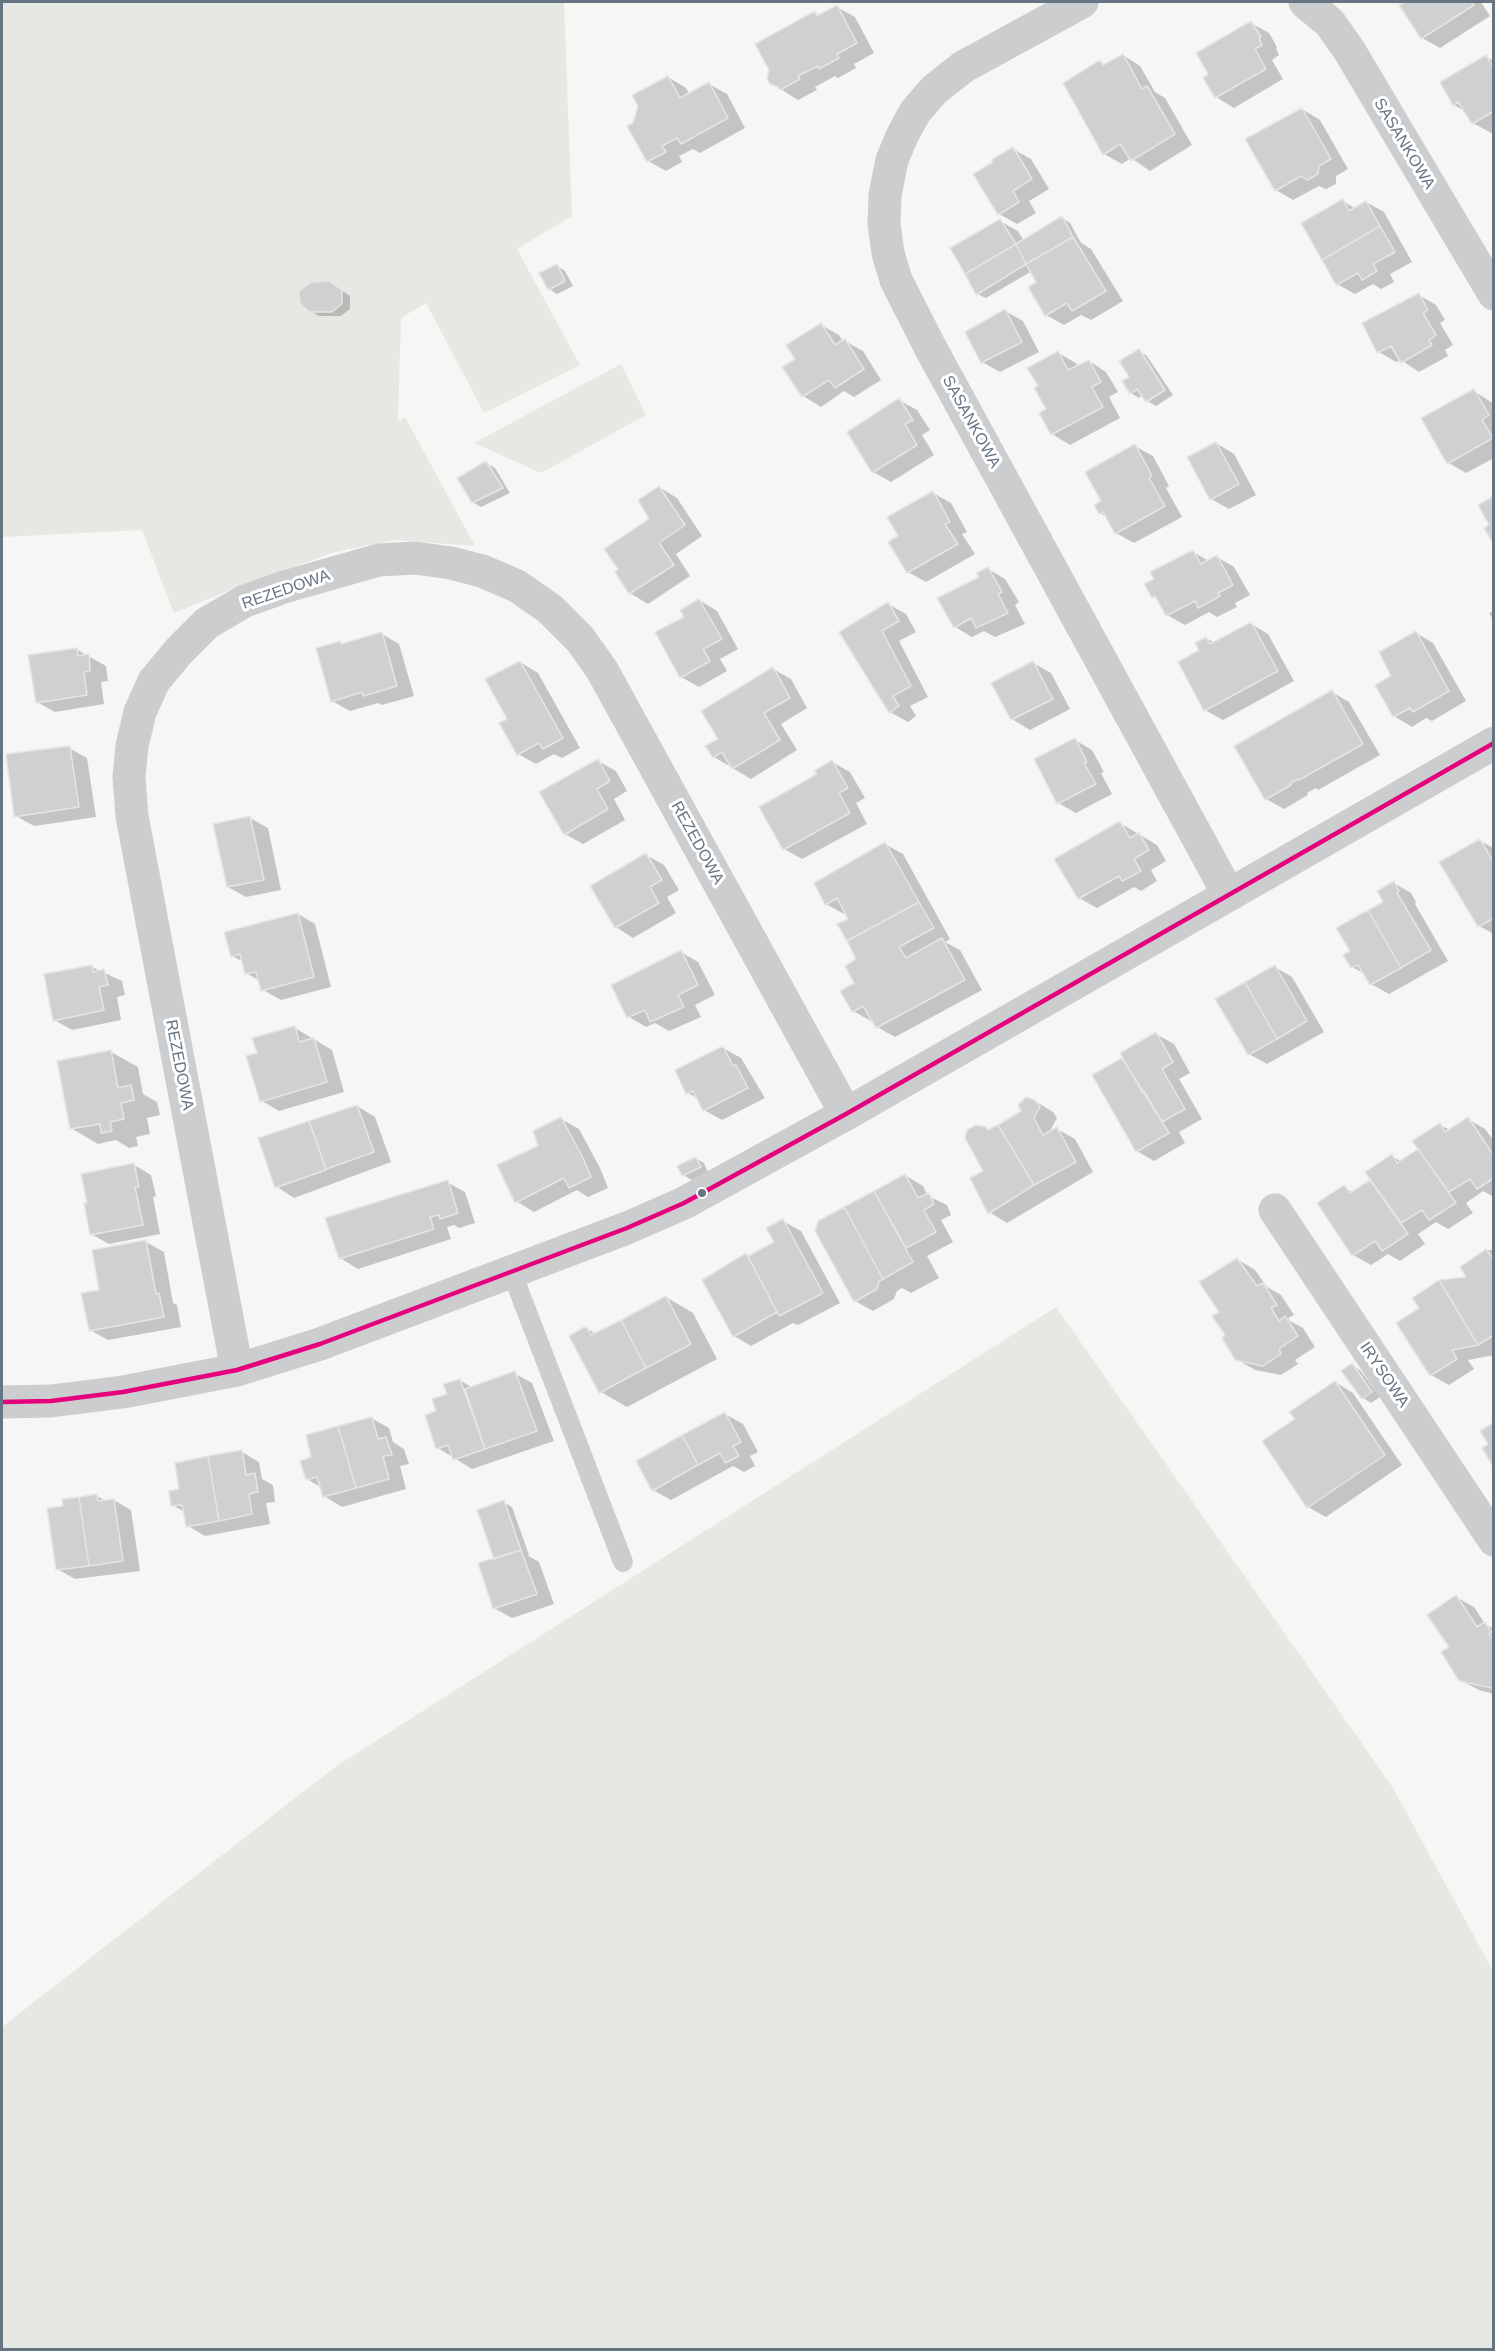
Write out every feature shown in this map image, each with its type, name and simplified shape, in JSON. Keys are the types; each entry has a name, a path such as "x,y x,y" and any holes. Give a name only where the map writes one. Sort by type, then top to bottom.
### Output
{"street":[{"name":"SASANKOWA","path":"1082,2 963,67 934,90 915,112 902,136 885,195 884,224 888,253 896,280 930,347 1229,896"},
{"name":"SASANKOWA","path":"1305,2 1330,23 1349,50 1494,294"},
{"name":"REZEDOWA","path":"237,1370 132,816 129,777 132,746 140,712 154,681 207,623 245,601 284,587 379,560 415,558 451,563 482,571 517,586 550,609 580,639 602,670 846,1114"},
{"path":"2,1402 51,1401 123,1392 237,1370 320,1344 512,1273 599,1240 684,1203 846,1114 1494,743"},
{"name":"IRYSOWA","path":"1275,1210 1494,1540"}],"lane":[{"path":"512,1273 623,1562"}],"shaded area":[{"path":"2,2 564,2 572,216 517,249 580,365 484,413 426,303 401,318 398,422 405,417 475,546 395,540 335,552 237,587 174,613 142,530 2,537"},
{"path":"621,364 646,415 541,473 474,443"},
{"path":"1056,1307 1393,1788 1493,1971 1493,2349 2,2349 2,2027 335,1767"}],"building":[{"path":"1405,2 1471,2 1474,5 1421,39 1399,5"},
{"path":"837,5 857,43 837,54 839,58 819,69 818,66 798,76 800,79 780,90 770,84 767,78 769,70 755,44 815,11 817,16"},
{"path":"1251,21 1261,37 1259,38 1262,45 1255,49 1266,69 1215,98 1203,78 1208,74 1196,53"},
{"path":"1123,54 1142,89 1147,86 1175,134 1131,161 1120,144 1103,155 1063,83 1100,60 1103,65"},
{"path":"1486,55 1494,69 1494,111 1472,124 1458,102 1453,106 1440,82"},
{"path":"668,76 680,98 709,82 728,118 681,144 677,138 662,146 666,152 647,162 627,126 633,123 638,106 632,95"},
{"path":"1302,108 1331,159 1319,166 1318,174 1307,180 1301,176 1275,191 1245,139"},
{"path":"1013,147 1032,179 1013,191 1019,202 998,215 973,174"},
{"path":"1343,199 1349,211 1366,201 1380,226 1322,260 1301,223"},
{"path":"1062,216 1073,237 1026,264 1016,244"},
{"path":"1000,219 1016,244 965,274 950,248"},
{"path":"1380,226 1395,252 1373,264 1377,271 1362,280 1358,273 1336,285 1322,260"},
{"path":"1073,237 1106,291 1072,311 1067,303 1045,316 1028,287 1036,282 1026,264"},
{"path":"1016,244 1026,264 976,295 965,274"},
{"path":"557,264 565,281 548,290 539,273"},
{"path":"329,281 342,290 342,304 332,312 309,312 300,303 299,291 311,282"},
{"path":"1419,293 1428,310 1423,313 1436,335 1429,340 1432,345 1401,363 1391,346 1377,353 1362,323"},
{"path":"1005,309 1022,342 981,363 965,332"},
{"path":"821,323 835,345 845,339 864,369 835,388 829,380 802,397 782,367 795,359 786,345"},
{"path":"1139,349 1165,390 1146,402 1137,389 1130,394 1122,381 1129,377 1119,361"},
{"path":"1058,351 1068,370 1089,360 1101,382 1092,387 1103,407 1051,435 1039,413 1046,409 1034,388 1038,386 1027,368"},
{"path":"1474,389 1489,415 1482,420 1493,438 1447,464 1421,418"},
{"path":"899,398 913,420 905,424 917,445 872,473 847,432"},
{"path":"1216,442 1239,484 1210,500 1187,457"},
{"path":"1135,444 1152,476 1149,478 1165,506 1115,534 1103,512 1099,514 1094,505 1101,501 1085,472"},
{"path":"486,461 503,488 472,503 457,478"},
{"path":"659,486 685,525 659,543 674,565 629,594 615,572 618,569 604,549 649,519 638,500"},
{"path":"933,491 950,522 945,524 958,544 907,573 888,542 898,536 887,517"},
{"path":"1494,496 1494,545 1484,528 1489,525 1478,505"},
{"path":"1193,550 1201,564 1217,555 1233,585 1218,593 1220,596 1198,608 1195,601 1166,616 1155,596 1152,598 1144,584 1154,579 1150,572"},
{"path":"988,567 1002,592 998,594 1008,613 976,628 971,618 954,628 937,598 979,577 976,573"},
{"path":"699,599 722,639 703,649 710,661 680,678 655,632 684,617 680,610"},
{"path":"888,602 899,621 882,631 911,686 893,696 899,706 889,713 839,632"},
{"path":"1251,622 1278,671 1204,711 1178,662 1199,650 1195,643 1206,637 1210,644"},
{"path":"1416,631 1449,691 1413,712 1410,708 1393,717 1375,685 1391,676 1379,652"},
{"path":"382,632 397,686 363,696 362,692 331,702 316,648 340,641 341,644"},
{"path":"77,648 78,656 89,654 90,671 84,672 87,695 36,703 28,655"},
{"path":"520,661 563,738 543,749 539,743 517,755 499,723 507,719 485,679"},
{"path":"1033,661 1053,699 1011,720 991,683"},
{"path":"773,667 790,698 764,713 780,740 732,769 722,752 713,758 705,746 718,739 701,711"},
{"path":"1332,690 1363,744 1290,783 1291,785 1265,800 1234,746"},
{"path":"1075,738 1087,762 1084,763 1096,784 1057,804 1034,759"},
{"path":"70,746 79,807 14,817 6,754"},
{"path":"598,759 610,781 597,789 608,809 564,835 539,792"},
{"path":"832,760 848,788 839,793 850,813 783,850 759,807 817,774 814,771"},
{"path":"250,816 264,880 227,887 213,824"},
{"path":"1120,821 1130,838 1139,833 1149,850 1134,859 1141,871 1122,881 1119,876 1078,899 1054,859"},
{"path":"1480,839 1494,863 1494,918 1478,927 1439,862"},
{"path":"885,842 919,902 847,941 837,924 848,919 837,898 825,905 814,883"},
{"path":"646,853 662,880 650,887 659,903 615,928 590,886"},
{"path":"1394,881 1399,891 1397,893 1431,950 1401,968 1368,910 1383,902 1377,891"},
{"path":"919,902 934,928 899,947 906,958 942,938 965,980 876,1028 863,1006 852,1012 840,991 854,983 845,966 856,959 847,941"},
{"path":"1368,910 1401,968 1370,985 1358,965 1351,968 1343,955 1350,951 1336,928"},
{"path":"298,913 314,977 261,991 256,972 245,974 240,954 231,957 224,932"},
{"path":"681,950 698,985 678,995 684,1007 650,1022 645,1010 627,1018 611,985"},
{"path":"92,965 93,972 104,969 108,985 99,987 104,1010 53,1021 44,974"},
{"path":"1275,965 1307,1021 1277,1039 1245,982"},
{"path":"1245,982 1277,1039 1248,1055 1215,999"},
{"path":"295,1026 299,1042 314,1038 327,1082 260,1102 246,1056 257,1053 252,1038"},
{"path":"1156,1032 1173,1062 1162,1069 1185,1109 1162,1122 1120,1053"},
{"path":"723,1046 748,1088 703,1111 693,1091 686,1094 675,1070"},
{"path":"111,1050 118,1088 131,1085 134,1100 121,1103 124,1119 110,1122 112,1131 101,1133 100,1124 70,1129 57,1061"},
{"path":"1122,1058 1169,1133 1136,1152 1092,1075"},
{"path":"1026,1097 1035,1100 1040,1107 1034,1118 1043,1135 1057,1127 1076,1162 1034,1185 998,1125 1021,1111 1018,1105"},
{"path":"357,1105 374,1152 326,1169 309,1121"},
{"path":"561,1117 591,1177 569,1188 564,1178 515,1203 497,1165 538,1146 533,1131"},
{"path":"1468,1117 1494,1156 1494,1178 1477,1189 1470,1179 1449,1192 1412,1141 1440,1123 1445,1132"},
{"path":"309,1121 326,1170 275,1188 258,1138"},
{"path":"976,1125 986,1127 988,1130 998,1125 1034,1185 988,1214 970,1178 983,1171 965,1138 967,1130"},
{"path":"1418,1149 1456,1203 1429,1220 1422,1210 1401,1223 1365,1172 1392,1154 1397,1163"},
{"path":"696,1157 701,1167 682,1176 677,1166"},
{"path":"134,1163 139,1187 135,1187 143,1225 90,1235 81,1174"},
{"path":"905,1174 918,1198 929,1193 934,1204 924,1210 936,1232 906,1248 874,1191"},
{"path":"448,1180 458,1213 440,1219 439,1215 430,1217 434,1229 339,1259 325,1218"},
{"path":"1370,1180 1408,1234 1382,1251 1375,1241 1352,1256 1317,1203 1344,1185 1350,1193"},
{"path":"874,1191 913,1262 883,1279 844,1207"},
{"path":"844,1207 883,1279 879,1281 877,1289 854,1302 815,1231 818,1221"},
{"path":"783,1219 823,1293 779,1316 748,1256 774,1242 766,1228"},
{"path":"146,1240 156,1294 159,1293 164,1317 89,1331 81,1293 99,1290 92,1250"},
{"path":"1486,1249 1494,1260 1494,1335 1478,1345 1439,1280 1466,1277 1460,1267"},
{"path":"746,1253 777,1312 733,1337 702,1280"},
{"path":"1237,1258 1257,1286 1263,1283 1277,1305 1271,1308 1279,1321 1285,1316 1298,1336 1279,1349 1281,1354 1263,1366 1235,1360 1222,1338 1225,1335 1212,1316 1219,1312 1199,1282"},
{"path":"1439,1280 1478,1345 1452,1350 1457,1359 1430,1376 1396,1323 1419,1308 1412,1298"},
{"path":"666,1296 691,1344 646,1368 621,1320"},
{"path":"621,1320 646,1368 599,1393 569,1336 586,1326 591,1335"},
{"path":"1352,1363 1372,1392 1362,1399 1341,1371"},
{"path":"515,1371 537,1431 485,1449 465,1389"},
{"path":"460,1379 485,1449 453,1460 448,1445 436,1449 425,1415 436,1411 432,1399 447,1394 443,1384"},
{"path":"1335,1381 1385,1455 1307,1508 1262,1441 1295,1419 1289,1412"},
{"path":"725,1412 741,1442 733,1446 739,1456 725,1463 720,1453 698,1465 682,1435"},
{"path":"372,1417 378,1439 386,1437 392,1455 383,1456 389,1479 356,1488 338,1426"},
{"path":"1494,1422 1493,1467 1482,1448 1488,1444 1480,1431"},
{"path":"338,1426 356,1488 323,1497 317,1477 306,1480 300,1461 311,1457 306,1435"},
{"path":"682,1435 698,1465 652,1491 636,1461"},
{"path":"242,1450 246,1475 255,1473 258,1492 249,1494 252,1514 219,1521 208,1456"},
{"path":"208,1456 219,1521 186,1527 182,1505 171,1506 169,1491 179,1489 175,1463"},
{"path":"97,1494 98,1501 114,1499 123,1561 89,1566 79,1497"},
{"path":"79,1497 89,1566 56,1570 47,1508 63,1506 62,1499"},
{"path":"504,1500 521,1550 494,1559 477,1510"},
{"path":"521,1550 537,1594 493,1609 478,1563"},
{"path":"1456,1595 1477,1627 1485,1622 1492,1633 1489,1634 1494,1641 1494,1687 1492,1688 1459,1681 1441,1652 1449,1647 1427,1615"}],"transit line":[{"path":"2,1402 51,1401 123,1392 237,1370 320,1344 627,1228 684,1203 846,1114 1494,743"}]}
